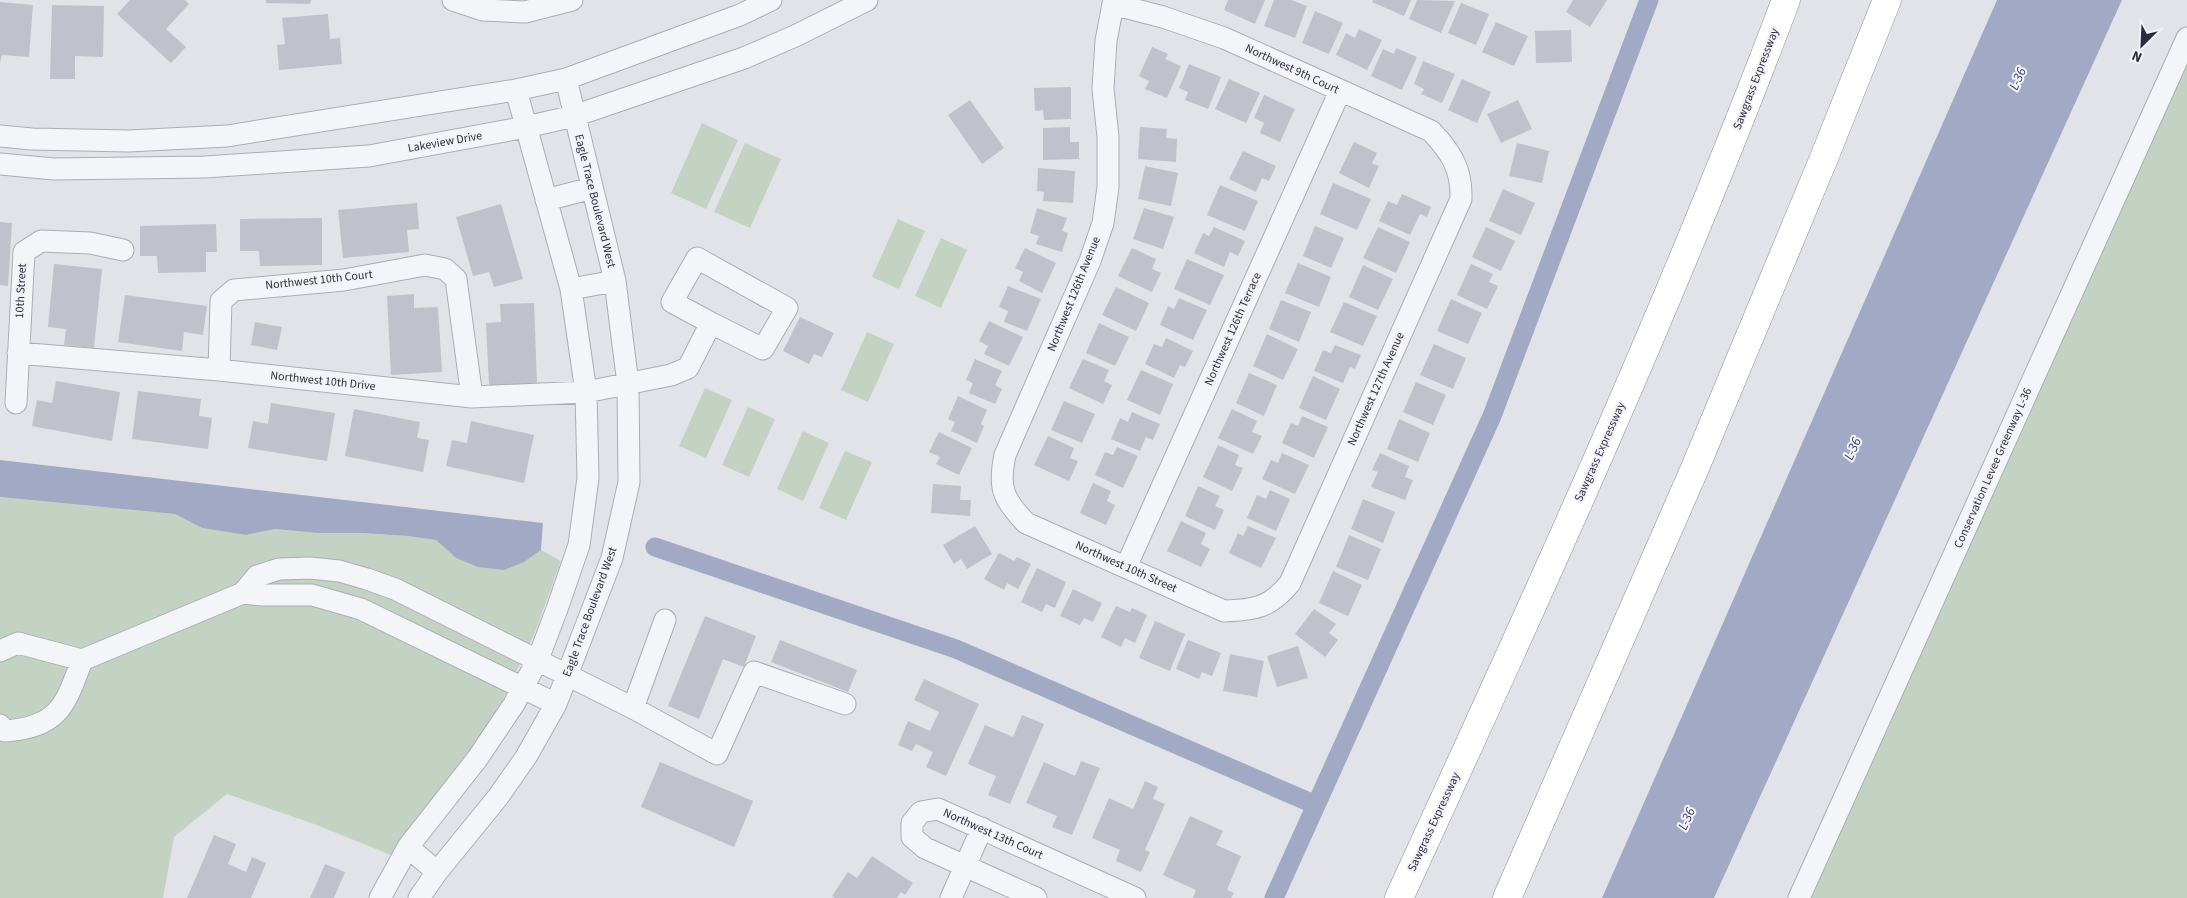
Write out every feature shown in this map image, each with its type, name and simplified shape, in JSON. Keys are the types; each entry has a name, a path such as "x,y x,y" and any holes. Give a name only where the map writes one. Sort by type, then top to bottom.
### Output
{"highway":[{"name":"Sawgrass Expressway","path":"1399,898 1515,645 1648,342 1744,112 1786,0"},
{"path":"1507,898 1695,468 1824,158 1887,0"}],"street":[{"path":"454,0 483,10 524,12 572,0"},
{"path":"0,136 32,139 129,141 227,136 516,90 566,79 740,15 771,0"},
{"name":"Lakeview Drive","path":"0,164 54,169 205,166 369,156 526,127 574,116 744,58 803,32 867,0"},
{"name":"Northwest 9th Court","path":"1114,2 1224,38 1431,131 1445,145 1454,162"},
{"name":"Northwest 126th Avenue","path":"1003,491 1001,475 1005,455 1090,261 1102,223 1108,177 1108,137 1103,89 1106,41 1114,2"},
{"name":"Conservation Levee Greenway L-36","path":"1798,898 2187,38"},
{"name":"Eagle Trace Boulevard West","path":"419,898 436,872 498,797 526,758 556,704 612,558 628,482 628,384 615,281 566,79"},
{"path":"380,898 408,847 477,759 514,704 538,659 558,610 578,545 588,478 586,392 571,289 516,90"},
{"name":"Northwest 126th Terrace","path":"1126,568 1340,91"},
{"name":"Northwest 127th Avenue","path":"1265,606 1280,596 1290,583 1461,199 1462,180 1454,162"},
{"path":"546,200 592,188"},
{"name":"10th Street","path":"16,403 24,252 41,241 90,243 123,250"},
{"path":"697,258 787,308 763,349 711,323 672,302 697,258"},
{"name":"Northwest 10th Court","path":"218,370 221,301 234,290 344,280 425,265 445,269 456,279 472,397"},
{"path":"571,289 615,281"},
{"name":"Northwest 10th Drive","path":"18,353 218,370 472,397 586,392 671,375 688,368 711,323"},
{"name":"Northwest 10th Street","path":"1003,491 1013,509 1026,523 1126,568 1224,611 1265,606"},
{"path":"0,651 18,643 82,660 243,593 257,576 279,569 310,568 338,571 395,589 538,659 717,754 754,672 844,704"},
{"path":"243,593 312,595 361,609 556,704"},
{"path":"633,708 666,620"},
{"path":"0,725 5,731 27,729 52,718 68,699 82,660"},
{"name":"Northwest 13th Court","path":"1036,898 925,848 912,837 912,823 921,812 938,809 1135,898"},
{"path":"951,898 982,828"},
{"path":"408,847 436,872"}],"green space":[{"path":"2187,38 2187,898 1799,898"},
{"path":"702,123 738,140 706,209 671,193"},
{"path":"745,143 781,159 750,228 714,212"},
{"path":"898,219 925,231 899,289 872,277"},
{"path":"941,238 967,250 941,308 915,296"},
{"path":"867,332 894,344 868,402 841,390"},
{"path":"705,388 732,400 706,458 679,446"},
{"path":"748,407 775,419 749,477 722,465"},
{"path":"803,431 829,443 803,501 777,489"},
{"path":"845,451 872,462 846,520 819,508"},
{"path":"0,497 175,514 202,528 246,535 275,529 317,533 408,536 436,540 456,558 524,562 541,550 561,561 534,635 476,755 391,855 314,824 227,794 174,837 163,898 0,898"}],"water":[{"name":"L-36","path":"1997,0 2122,0 1714,898 1602,898"},
{"path":"0,460 543,523 541,550 524,562 504,570 478,567 456,558 436,540 408,536 317,533 275,529 246,535 202,528 175,514 0,497"}],"building":[{"path":"130,0 185,0 189,4 166,29 186,47 171,63 117,14"},
{"path":"266,0 311,0 310,4 266,3"},
{"path":"1228,0 1265,0 1255,24 1224,10"},
{"path":"1274,0 1291,0 1307,6 1295,38 1264,26"},
{"path":"1373,0 1411,0 1404,16 1372,2"},
{"path":"1417,0 1455,1 1441,33 1409,19"},
{"path":"1573,0 1607,0 1590,27 1566,12"},
{"path":"0,2 33,5 29,57 2,55 0,63"},
{"path":"1461,3 1489,14 1476,45 1448,33"},
{"path":"52,5 104,6 103,57 75,56 75,79 50,79"},
{"path":"1315,11 1343,23 1329,54 1302,43"},
{"path":"328,14 330,39 340,38 342,64 279,70 277,45 285,44 282,18"},
{"path":"1496,22 1528,36 1514,66 1482,52"},
{"path":"1359,29 1382,40 1367,70 1336,55 1346,33 1355,38"},
{"path":"1571,30 1572,62 1536,63 1535,31"},
{"path":"1152,47 1168,54 1165,59 1181,66 1167,98 1145,89 1149,81 1139,76"},
{"path":"1396,48 1417,57 1402,90 1371,76 1383,49 1394,54"},
{"path":"1423,61 1455,74 1442,103 1421,94 1424,89 1414,84"},
{"path":"1189,64 1221,77 1208,109 1185,100 1188,92 1179,88"},
{"path":"1229,79 1260,93 1246,123 1215,109"},
{"path":"1462,79 1491,92 1477,123 1448,110"},
{"path":"1071,87 1071,119 1044,120 1043,110 1035,111 1034,88"},
{"path":"1264,95 1295,109 1280,142 1260,133 1264,123 1254,118"},
{"path":"970,100 1004,148 982,164 948,115"},
{"path":"1518,100 1532,129 1501,143 1487,114"},
{"path":"1070,127 1070,142 1079,142 1079,159 1043,160 1043,128"},
{"path":"1140,127 1167,129 1166,138 1177,139 1176,162 1138,159"},
{"path":"1354,142 1377,153 1372,163 1379,166 1369,188 1339,173"},
{"path":"1517,143 1549,151 1542,183 1509,176"},
{"path":"1243,151 1276,166 1269,181 1262,178 1256,192 1229,179"},
{"path":"1145,166 1178,173 1171,206 1138,199"},
{"path":"1038,168 1075,171 1073,203 1043,201 1044,192 1037,191"},
{"path":"1333,183 1371,199 1357,230 1320,214"},
{"path":"1220,185 1258,201 1245,231 1207,215"},
{"path":"1503,189 1535,203 1521,235 1489,221"},
{"path":"1402,194 1431,207 1427,217 1420,214 1410,235 1379,221 1388,201 1397,205"},
{"path":"417,203 419,229 407,230 409,252 343,258 338,210"},
{"path":"501,204 523,279 494,287 489,272 473,276 456,217"},
{"path":"1037,208 1067,218 1062,231 1068,233 1062,252 1036,244 1039,236 1030,233"},
{"path":"1144,208 1174,217 1163,249 1133,239"},
{"path":"322,218 322,265 260,266 259,251 240,251 240,219"},
{"path":"0,222 12,223 8,286 0,285"},
{"path":"216,224 217,252 206,252 206,272 158,273 157,256 140,256 140,226"},
{"path":"1315,226 1344,238 1331,268 1303,256"},
{"path":"1214,227 1245,241 1238,256 1230,252 1224,267 1194,253 1203,233 1209,236"},
{"path":"1378,227 1410,242 1396,273 1363,258"},
{"path":"1486,227 1515,241 1501,271 1472,257"},
{"path":"1025,248 1056,263 1042,293 1019,281 1023,272 1015,268"},
{"path":"1132,248 1156,259 1152,269 1161,273 1152,292 1118,276"},
{"path":"1187,259 1224,275 1210,305 1174,289"},
{"path":"1298,263 1331,277 1319,307 1285,293"},
{"path":"54,264 102,269 94,348 64,345 66,329 48,327"},
{"path":"1471,264 1493,274 1489,282 1498,286 1487,309 1457,295"},
{"path":"1363,265 1393,279 1378,310 1349,297"},
{"path":"1008,286 1041,299 1027,331 1004,322 1008,311 999,307"},
{"path":"1116,287 1149,303 1136,331 1102,315"},
{"path":"414,294 414,308 438,307 442,372 391,375 387,296"},
{"path":"125,295 207,306 203,335 184,332 182,351 118,342"},
{"path":"1179,298 1207,310 1193,340 1160,325 1168,306 1174,309"},
{"path":"1451,299 1482,313 1468,344 1437,331"},
{"path":"1281,300 1311,312 1299,342 1269,329"},
{"path":"1344,302 1377,316 1363,346 1330,332"},
{"path":"534,303 537,384 489,385 486,323 501,322 500,304"},
{"path":"800,317 834,333 822,357 814,354 809,364 783,351"},
{"path":"989,321 1023,337 1009,366 984,354 988,346 979,341"},
{"path":"255,322 282,327 277,350 251,345"},
{"path":"1099,323 1129,337 1115,366 1086,353"},
{"path":"1267,334 1298,349 1283,380 1253,366"},
{"path":"1166,338 1193,351 1185,367 1180,365 1174,378 1145,364 1154,344 1162,347"},
{"path":"1434,344 1466,358 1453,389 1420,375"},
{"path":"1335,345 1361,355 1355,369 1350,367 1343,383 1314,371 1323,350 1331,353"},
{"path":"975,359 1002,371 995,385 1002,389 995,404 969,393 973,383 966,380"},
{"path":"1083,359 1109,370 1104,381 1112,385 1103,404 1069,388"},
{"path":"1141,370 1173,384 1160,415 1127,400"},
{"path":"1249,373 1277,385 1264,416 1236,403"},
{"path":"1313,376 1340,389 1326,420 1299,408"},
{"path":"56,381 120,392 112,441 32,426 37,400 52,403"},
{"path":"1416,382 1446,395 1433,425 1403,412"},
{"path":"138,391 201,399 199,416 212,418 208,449 132,439"},
{"path":"958,396 987,410 981,424 984,426 977,443 951,431 955,422 948,419"},
{"path":"1064,401 1095,414 1082,443 1051,430"},
{"path":"271,403 335,413 327,461 248,448 253,421 268,424"},
{"path":"354,409 420,422 417,438 429,440 423,472 345,456"},
{"path":"1232,409 1257,421 1252,432 1262,436 1253,454 1218,438"},
{"path":"1132,412 1160,424 1153,440 1146,437 1140,451 1111,439 1120,418 1128,422"},
{"path":"1302,416 1328,427 1314,458 1282,443 1291,423 1298,426"},
{"path":"1399,419 1430,433 1418,462 1387,449"},
{"path":"471,421 534,435 524,483 446,466 452,440 467,443"},
{"path":"939,432 972,448 959,475 936,464 940,457 929,452"},
{"path":"1048,436 1074,448 1070,458 1078,461 1069,481 1034,465"},
{"path":"1218,445 1239,455 1235,465 1243,468 1232,491 1203,477"},
{"path":"1117,447 1138,456 1123,488 1095,475 1105,452 1113,455"},
{"path":"1282,453 1309,465 1295,494 1262,479 1271,460 1278,463"},
{"path":"1380,453 1409,466 1405,477 1413,480 1405,500 1371,487 1378,472 1372,470"},
{"path":"1093,483 1111,491 1107,501 1115,505 1106,525 1080,513"},
{"path":"933,484 961,486 960,500 971,500 970,516 931,513"},
{"path":"1198,486 1220,496 1215,506 1224,510 1215,530 1185,516"},
{"path":"1270,490 1290,499 1276,531 1247,518 1257,495 1266,499"},
{"path":"1363,499 1395,512 1383,543 1351,529"},
{"path":"1181,521 1206,533 1201,544 1210,549 1201,567 1167,551"},
{"path":"975,526 992,554 967,569 961,559 954,564 943,545"},
{"path":"1248,526 1276,538 1261,568 1229,553 1238,533 1243,536"},
{"path":"1349,535 1381,549 1368,580 1336,567"},
{"path":"999,553 1014,561 1017,557 1031,564 1018,589 1007,583 1004,590 984,579"},
{"path":"1037,568 1066,582 1055,608 1046,604 1042,612 1021,602"},
{"path":"1333,571 1362,585 1348,616 1319,603"},
{"path":"1073,589 1102,603 1093,622 1084,618 1080,625 1060,616"},
{"path":"1116,606 1130,612 1132,608 1147,615 1135,643 1125,638 1121,647 1101,637"},
{"path":"1314,609 1336,624 1329,633 1338,640 1325,657 1295,634"},
{"path":"705,616 756,636 744,667 723,659 699,719 668,706"},
{"path":"1155,621 1185,634 1170,671 1139,658"},
{"path":"780,640 857,670 848,692 771,662"},
{"path":"1188,640 1221,653 1212,676 1202,672 1199,679 1176,669"},
{"path":"1298,646 1308,678 1277,687 1267,656"},
{"path":"1230,654 1264,661 1257,697 1223,691"},
{"path":"924,679 979,704 946,776 926,767 933,752 916,744 912,751 898,745 908,721 930,731 939,712 914,700"},
{"path":"1022,715 1044,724 1010,804 988,795 996,776 968,764 985,725 1013,737"},
{"path":"1081,761 1100,768 1072,835 1052,827 1057,816 1026,803 1044,762 1075,776"},
{"path":"660,762 753,801 734,847 641,807"},
{"path":"1145,781 1158,787 1153,799 1165,804 1145,850 1150,852 1141,872 1116,861 1120,850 1092,838 1109,798 1133,809"},
{"path":"1190,816 1223,831 1216,845 1241,856 1227,890 1234,893 1231,898 1193,898 1196,890 1163,875"},
{"path":"214,835 236,844 228,864 246,872 252,857 266,863 251,898 187,898"},
{"path":"872,856 913,883 905,895 901,892 897,898 835,898 832,896 848,872 857,878"},
{"path":"325,864 345,872 334,898 310,898"}],"waterway":[{"path":"1274,898 1492,416 1649,0"},
{"path":"655,547 956,649 1316,805"}]}
